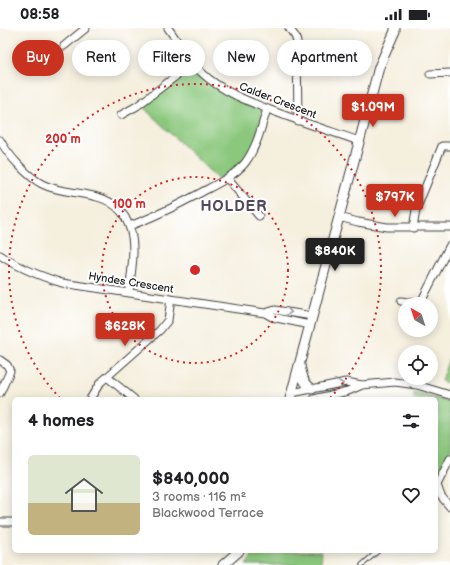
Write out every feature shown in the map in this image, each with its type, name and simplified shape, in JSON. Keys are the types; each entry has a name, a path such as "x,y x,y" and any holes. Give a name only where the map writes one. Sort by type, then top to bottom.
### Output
{"street":[{"path":"64,46 86,28"},
{"name":"Calder Crescent","path":"168,28 177,40"},
{"path":"289,28 295,36 297,42 298,121"},
{"path":"291,396 379,67 397,29"},
{"path":"430,74 450,73"},
{"name":"Calder Crescent","path":"205,75 219,87 240,98 298,121 359,141"},
{"path":"121,115 137,106 176,76"},
{"path":"130,226 162,213 227,178 244,164 252,153 256,144 267,109"},
{"path":"0,140 13,159 41,184 56,189 98,196 106,199 119,209 130,226 133,243 129,292"},
{"path":"413,228 416,210 442,146 450,146"},
{"path":"227,178 260,216"},
{"path":"339,217 377,226 413,228 450,227"},
{"path":"424,297 450,245"},
{"name":"Hyndes Crescent","path":"0,256 43,277 62,283 265,313 272,317 311,321"},
{"path":"91,397 100,383 160,330 168,320 171,299"},
{"path":"0,360 7,365 10,371 0,392"},
{"path":"300,364 305,383 312,389"},
{"path":"107,377 132,397"},
{"path":"291,396 312,389 346,382 362,385 395,382 407,383 434,389 450,395"},
{"path":"322,397 348,391 362,385"},
{"path":"438,483 450,459"},
{"path":"438,492 450,507"},
{"path":"0,522 12,522"},
{"path":"223,565 237,553"}],"lane":[{"path":"362,565 376,553"}],"green space":[{"path":"179,76 205,76 224,91 266,110 250,159 221,182 141,105"},
{"path":"450,356 450,384 441,381"},
{"path":"414,393 432,397 414,397"},
{"path":"438,398 450,403 450,452 443,470 438,478"},
{"path":"255,553 322,553 321,565 246,565"}],"district":[{"name":"HOLDER","path":"234,206"}]}
